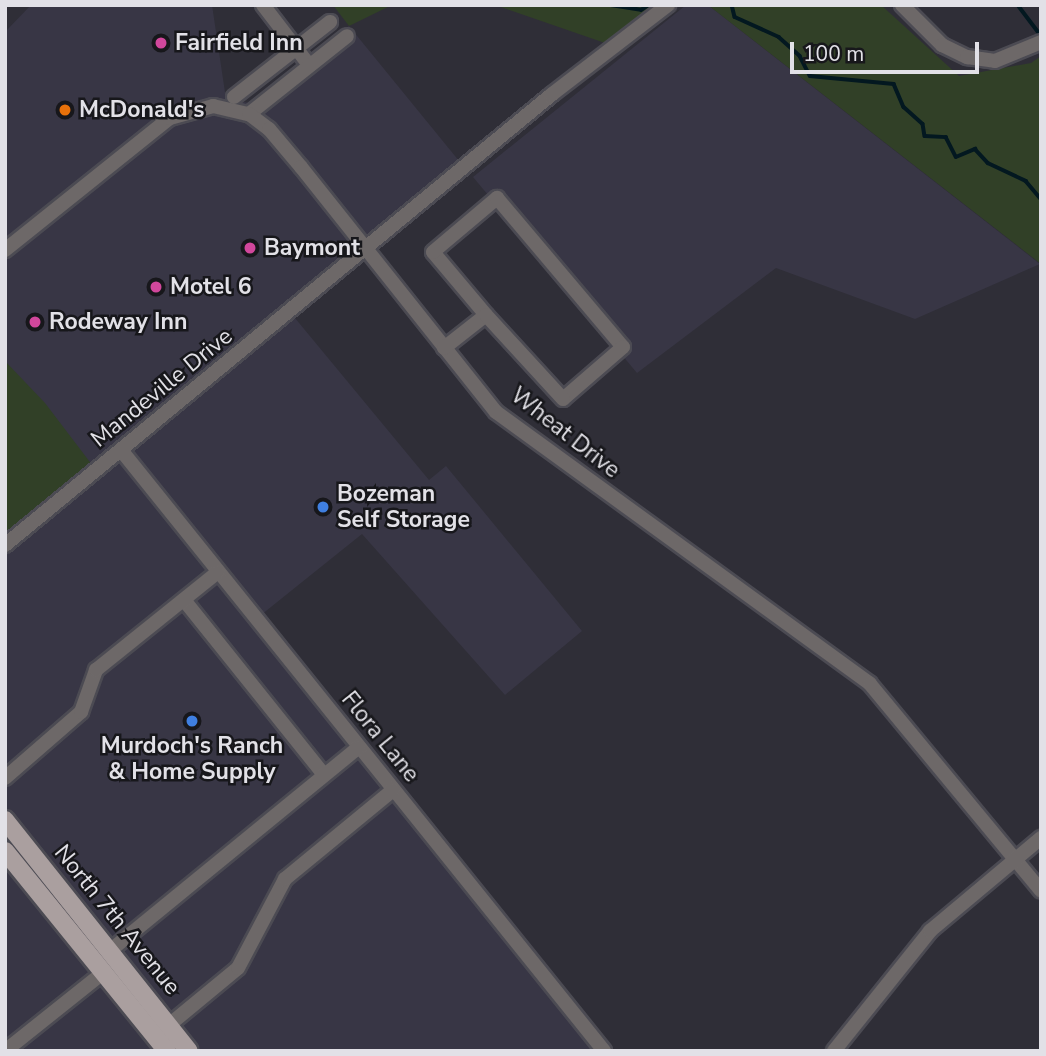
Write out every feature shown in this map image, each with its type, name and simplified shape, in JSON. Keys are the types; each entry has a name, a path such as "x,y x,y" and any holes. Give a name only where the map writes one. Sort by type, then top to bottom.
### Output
{"main road":[{"name":"North 7th Avenue","path":"5,820 189,1051"},
{"name":"North 7th Avenue","path":"5,851 167,1051"}],"street":[{"path":"263,5 309,65"},
{"name":"Mandeville Drive","path":"5,545 668,5"},
{"path":"902,5 942,45 967,57 995,61 1041,42"},
{"path":"234,97 331,22"},
{"path":"249,114 347,36"},
{"name":"Wheat Drive","path":"5,250 170,118 213,106 249,114 269,129 444,348 512,427 870,684 1041,891"},
{"path":"496,198 623,347 563,399 486,314 433,252 496,198"},
{"path":"444,348 486,314"},
{"name":"Flora Lane","path":"121,450 604,1051"},
{"path":"5,778 81,712 96,670 218,572"},
{"path":"184,600 324,775"},
{"path":"111,950 359,747"},
{"path":"169,1025 237,968 285,879 393,790"},
{"path":"834,1051 930,931 1041,838"},
{"path":"5,1051 104,972"}],"shaded area":[{"path":"31,5 212,5 226,99 250,103 349,26 464,167 290,312 429,480 446,466 582,631 505,695 362,534 256,619 600,1051 188,1051 5,818 5,545 19,379 5,361 5,32"},
{"path":"686,5 708,5 1040,264 915,319 776,268 637,373 473,177"},
{"path":"5,852 165,1051 5,1051"}],"green space":[{"path":"333,5 392,5 349,26"},
{"path":"495,5 655,5 605,43"},
{"path":"708,5 881,5 959,76 1031,63 1041,56 1041,264"},
{"path":"5,361 45,403 96,470 5,545"}],"waterway":[{"path":"611,5 641,10 649,5"},
{"path":"732,5 735,17 779,37 800,56 810,76 894,84 904,107 923,124 925,136 946,137 956,157 975,149 988,163 1026,181 1041,199"},
{"path":"1018,5 1040,34"}],"place":[{"name":"Fairfield Inn","path":"161,43"},
{"name":"McDonald's","path":"65,110"},
{"name":"Baymont","path":"250,248"},
{"name":"Motel 6","path":"156,287"},
{"name":"Rodeway Inn","path":"35,322"},
{"name":"Bozeman Self Storage","path":"323,507"},
{"name":"Murdoch's Ranch & Home Supply","path":"192,721"}]}
